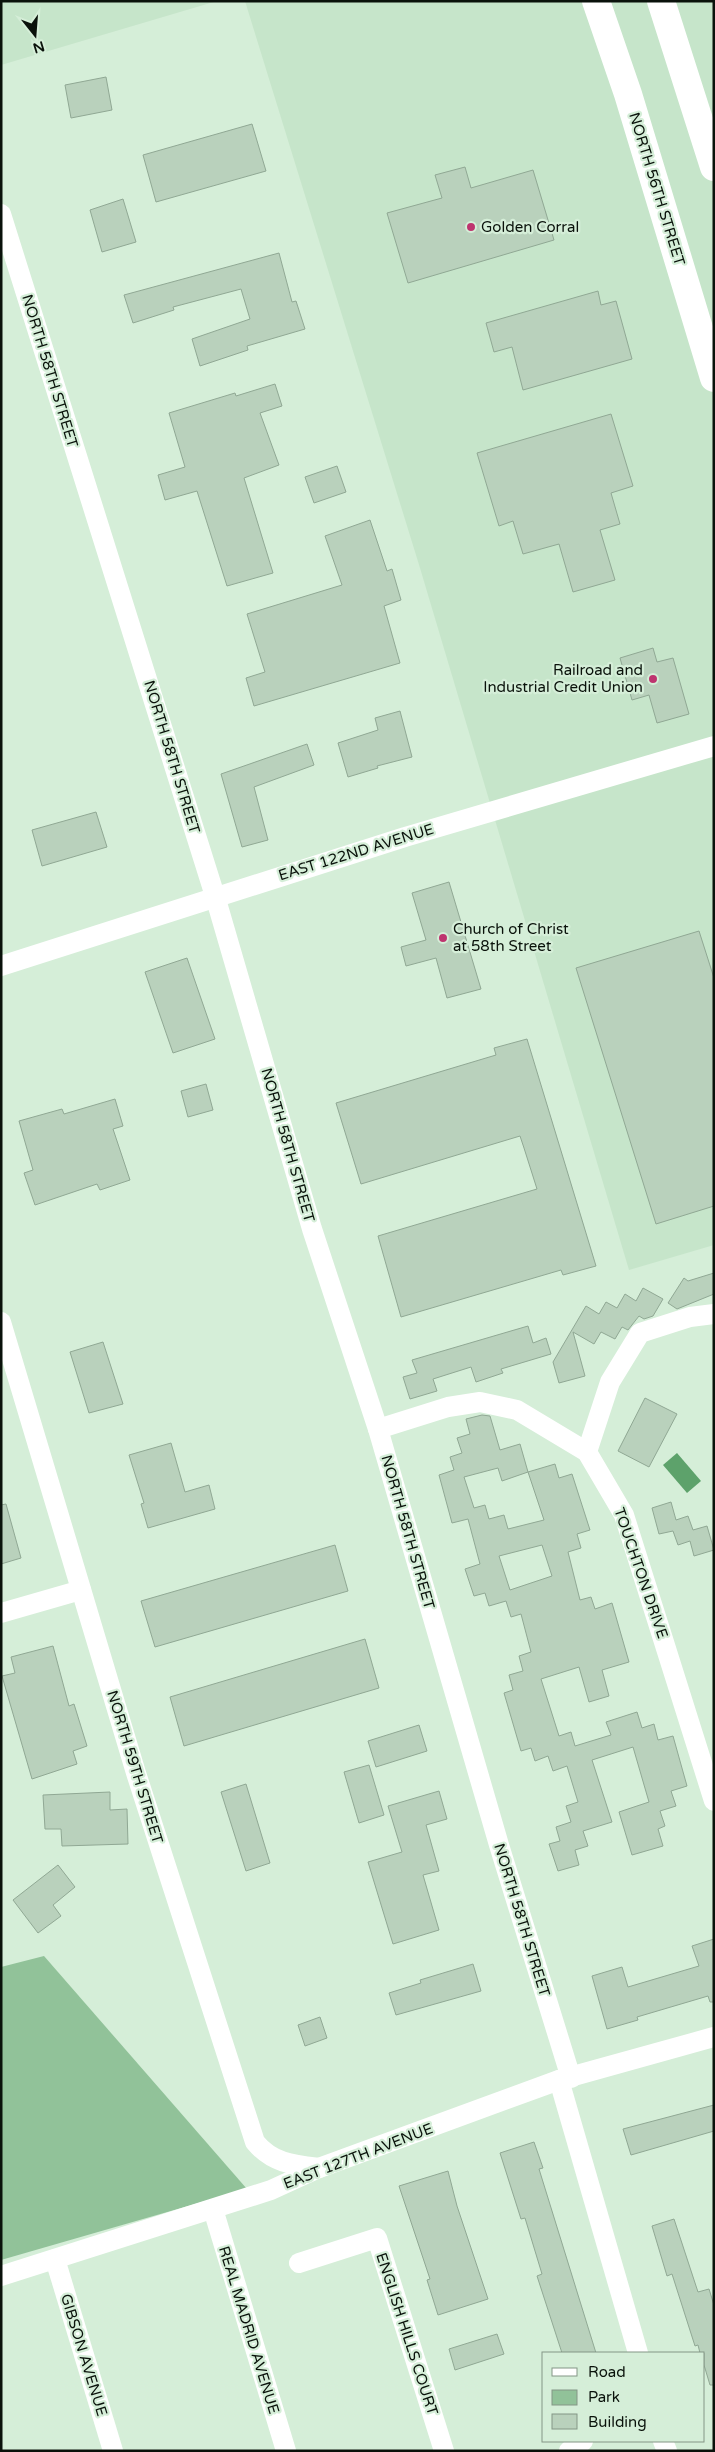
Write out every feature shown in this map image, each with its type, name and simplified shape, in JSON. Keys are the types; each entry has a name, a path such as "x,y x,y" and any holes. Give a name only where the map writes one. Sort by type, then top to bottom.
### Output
{"main road":[{"name":"NORTH 56TH STREET","path":"596,1 628,94 714,378"},
{"path":"661,1 714,167"}],"street":[{"name":"NORTH 58TH STREET","path":"1,214 215,896 312,1229 378,1429 565,2079 638,2352"},
{"name":"EAST 122ND AVENUE","path":"1,966 215,896 405,837 714,746"},
{"path":"587,1452 610,1382 640,1333 690,1317 714,1314"},
{"name":"NORTH 59TH STREET","path":"1,1322 139,1782 255,2142 265,2154 281,2162 318,2168"},
{"name":"TOUCHTON DRIVE","path":"378,1429 448,1407 480,1402 517,1410 587,1452 624,1515 714,1801"},
{"path":"1,1613 80,1590"},
{"name":"EAST 127TH AVENUE","path":"1,2276 271,2190 318,2168 565,2079 714,2036"},
{"name":"REAL MADRID AVENUE","path":"213,2208 286,2451"},
{"name":"ENGLISH HILLS COURT","path":"299,2263 377,2238 444,2451"},
{"name":"GIBSON AVENUE","path":"55,2259 113,2451"},
{"path":"569,2451 582,2442"}],"shaded area":[{"path":"1,1 217,1 1,65"},
{"path":"245,1 714,1 714,1245 629,1270 420,568"},
{"path":"677,1453 701,1481 687,1493 663,1465"}],"green space":[{"path":"44,1956 247,2189 1,2260 1,1967"}],"building":[{"path":"106,77 112,110 71,118 65,85"},
{"path":"252,124 266,171 156,202 143,155"},
{"name":"Golden Corral","path":"465,167 471,188 533,170 554,240 408,283 387,213 442,198 435,175"},
{"path":"123,199 136,242 102,252 90,210"},
{"path":"279,253 292,302 296,301 305,329 247,346 248,350 200,366 192,339 250,319 241,289 173,307 174,310 133,323 124,295"},
{"path":"598,291 601,305 616,301 632,359 523,390 512,347 494,352 486,323"},
{"path":"275,384 282,406 260,413 279,465 244,478 273,573 227,586 197,491 165,500 158,475 185,467 169,413 235,393 236,396"},
{"path":"611,414 633,486 611,493 620,524 600,530 615,580 573,592 559,544 523,554 513,521 499,526 477,453"},
{"path":"337,466 346,492 314,503 305,477"},
{"path":"370,520 387,571 392,569 401,600 384,606 400,663 254,706 246,678 265,672 247,614 342,585 325,536"},
{"name":"Railroad and Industrial Credit Union","path":"653,648 657,662 673,658 689,714 657,723 649,695 632,700 620,658"},
{"path":"400,711 412,757 377,766 378,768 348,777 338,743 378,730 375,718"},
{"path":"307,744 314,765 254,787 268,840 242,847 221,774"},
{"path":"96,812 107,847 42,866 32,830"},
{"path":"449,882 481,989 447,998 436,958 406,966 401,947 426,940 412,893"},
{"path":"699,931 714,978 714,1206 656,1224 576,968"},
{"path":"187,958 215,1039 173,1053 145,972"},
{"path":"527,1039 596,1266 563,1275 561,1270 401,1317 378,1236 537,1189 520,1136 361,1184 336,1103 496,1055 494,1048"},
{"path":"206,1084 213,1110 188,1117 181,1091"},
{"path":"115,1099 123,1126 113,1129 130,1180 100,1190 97,1184 35,1205 24,1173 33,1170 19,1121 62,1109 64,1114"},
{"path":"714,1273 714,1294 677,1309 668,1303 684,1278 688,1281"},
{"path":"643,1288 663,1299 653,1316 644,1319 639,1316 628,1330 622,1327 615,1339 601,1332 594,1344 573,1332 585,1376 559,1383 553,1362 586,1306 599,1314 606,1302 617,1308 625,1294 636,1301"},
{"path":"528,1326 533,1343 546,1338 551,1354 501,1369 503,1373 476,1382 471,1367 433,1379 437,1391 410,1399 403,1377 417,1373 412,1360"},
{"path":"103,1342 123,1404 89,1413 70,1352"},
{"path":"645,1398 677,1414 649,1467 618,1451"},
{"path":"482,1415 490,1416 500,1450 520,1444 528,1472 555,1464 559,1478 572,1474 590,1530 577,1534 581,1548 568,1552 580,1600 591,1597 595,1609 612,1603 629,1662 602,1670 609,1696 589,1702 579,1667 541,1679 559,1736 571,1732 575,1746 611,1735 606,1722 637,1712 642,1728 654,1724 658,1740 673,1736 687,1786 671,1791 676,1806 660,1811 665,1826 658,1829 663,1846 632,1855 619,1812 649,1802 633,1747 592,1760 612,1822 583,1831 588,1846 575,1850 579,1865 558,1871 549,1844 560,1841 556,1827 571,1822 566,1806 578,1802 567,1766 553,1771 548,1756 535,1761 531,1748 521,1751 504,1693 513,1690 509,1675 523,1671 519,1656 531,1652 521,1614 511,1617 506,1601 489,1606 485,1593 474,1596 465,1569 480,1564 468,1519 452,1523 439,1475 454,1470 450,1457 462,1453 457,1438 470,1434 466,1419","holes":["498,1468 502,1481 528,1472 544,1520 508,1529 504,1515 489,1519 485,1505 474,1508 464,1477","542,1545 552,1576 510,1590 499,1556"]},
{"path":"171,1443 185,1492 209,1485 215,1509 148,1528 141,1504 144,1503 129,1455"},
{"path":"671,1502 676,1520 688,1516 693,1530 707,1526 714,1550 694,1556 690,1541 678,1545 673,1531 659,1534 652,1508"},
{"path":"6,1504 21,1558 1,1564 1,1505"},
{"path":"335,1545 348,1591 155,1647 141,1601"},
{"path":"365,1639 379,1688 184,1746 170,1697"},
{"path":"53,1646 69,1706 74,1704 87,1746 73,1751 77,1764 32,1779 2,1676 15,1673 11,1657"},
{"path":"419,1725 427,1751 376,1767 368,1741"},
{"path":"369,1765 384,1815 359,1823 344,1772"},
{"path":"246,1784 270,1863 246,1871 221,1792"},
{"path":"439,1791 447,1819 426,1825 439,1871 423,1875 439,1930 393,1944 368,1862 402,1852 388,1806"},
{"path":"110,1792 110,1810 127,1809 128,1844 62,1846 61,1829 45,1829 43,1795"},
{"path":"58,1865 75,1887 53,1905 61,1916 38,1933 13,1900"},
{"path":"714,1939 714,2002 710,2002 708,1996 637,2017 638,2020 607,2029 592,1976 622,1967 628,1987 699,1966 692,1946"},
{"path":"473,1964 481,1991 396,2015 389,1993 421,1983 420,1980"},
{"path":"320,2017 327,2038 305,2046 298,2025"},
{"path":"714,2105 714,2131 631,2155 623,2129"},
{"path":"534,2142 543,2168 539,2169 596,2352 562,2352 537,2276 542,2274 525,2218 521,2219 500,2153"},
{"path":"448,2171 457,2206 488,2299 438,2315 427,2280 430,2279 399,2186"},
{"path":"674,2219 698,2292 709,2289 714,2305 714,2385 710,2385 705,2368 705,2352 700,2352 698,2345 695,2346 672,2274 667,2276 652,2226"},
{"path":"497,2334 504,2354 455,2370 449,2349"}],"place":[{"name":"Golden Corral","path":"471,227"},
{"name":"Railroad and Industrial Credit Union","path":"653,679"},
{"name":"Church of Christ at 58th Street","path":"443,938"}]}
